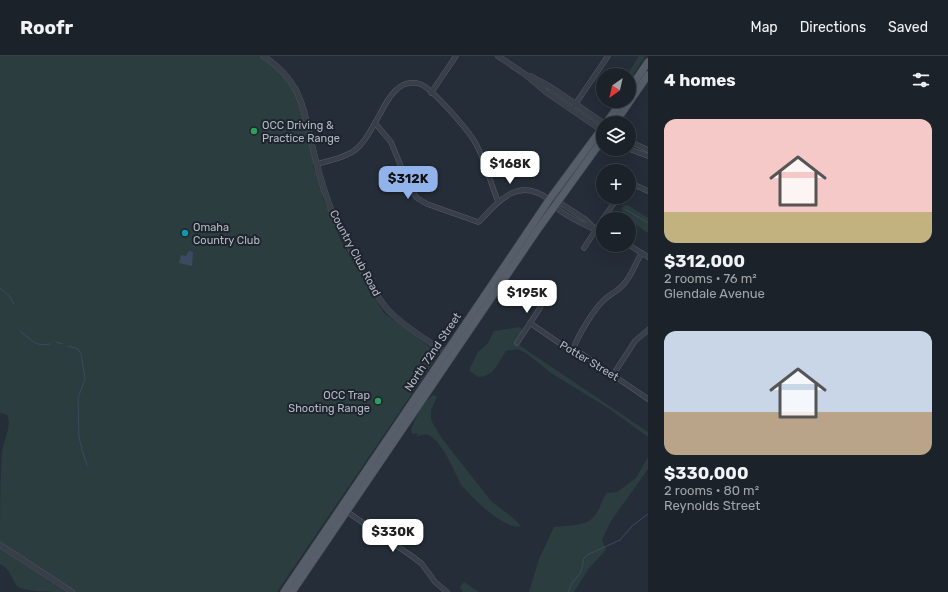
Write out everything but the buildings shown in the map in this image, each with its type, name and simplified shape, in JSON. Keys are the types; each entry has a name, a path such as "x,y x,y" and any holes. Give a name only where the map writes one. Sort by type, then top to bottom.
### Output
{"main road":[{"path":"636,80 648,62"},
{"path":"620,116 648,75"},
{"name":"North 72nd Street","path":"284,592 344,510 451,356 596,138"},
{"name":"North 72nd Street","path":"554,202 596,148"},
{"name":"North 72nd Street","path":"292,592 344,510"}],"street":[{"name":"Country Club Road","path":"263,56 284,73 298,94 306,114 317,164 328,201 358,264 379,299 390,312 400,320 451,356"},
{"path":"431,93 456,56"},
{"path":"499,56 526,75 537,86 574,107 596,122"},
{"path":"574,107 608,56"},
{"path":"317,164 342,157 355,151 365,141 393,93 401,85 414,83 421,85 431,93 474,140 482,157 498,201"},
{"path":"375,123 391,142 409,186 417,198 427,204 476,222 480,221 503,197 523,190 537,193 554,202 582,224 596,230 584,248"},
{"path":"636,144 648,150"},
{"path":"636,152 648,156"},
{"path":"636,186 648,191"},
{"path":"636,249 648,257"},
{"path":"573,350 579,336 599,306 626,282 642,253"},
{"path":"517,342 540,308 545,289"},
{"name":"Potter Street","path":"530,323 562,345 573,350 613,375 648,399"},
{"path":"613,375 635,341 648,330"},
{"path":"344,510 422,564 434,582 447,592"},
{"path":"0,545 72,592"}],"shaded area":[{"name":"Omaha Country Club","path":"0,56 258,56 277,69 298,95 314,164 313,166 317,172 323,194 322,197 327,208 329,209 339,237 370,291 384,313 439,354 277,592 75,592 0,542 0,485 2,451 9,424 7,415 0,413"},
{"path":"639,56 645,56 636,71 636,68 631,68"},
{"path":"624,205 628,205 648,218 648,233 636,225 636,212 622,212 621,209"},
{"path":"520,327 522,329 521,335 516,343 648,432 648,437 608,408 551,373 526,353 517,349 506,351 492,372 484,376 478,377 470,371 478,352 488,343 494,331"},
{"path":"434,395 437,397 431,410 431,420 441,437 491,501 521,526 507,524 490,513 461,485 444,451 433,438 425,434 416,437 418,433 412,434 412,427 417,416 427,401"},
{"path":"648,457 648,469 611,521 602,540 606,550 589,568 574,592 529,592 539,559 554,527 576,525 587,522 597,512 603,498 607,493 617,492 636,478"},
{"path":"0,548 65,592 32,591 17,586 8,571 0,564"},
{"path":"464,582 479,592 463,592 460,587"}],"water":[{"path":"189,251 193,252 192,266 179,263 181,255 186,256"}],"waterway":[{"path":"625,209 648,223"},
{"path":"0,288 10,297 14,304"},
{"path":"20,331 35,343 42,345 50,344"},
{"path":"56,342 63,344"},
{"path":"68,346 78,349 81,354 85,379 78,398 79,437 87,465"},
{"path":"568,592 572,583 581,572 584,558 587,555 620,540 632,526 648,514"}],"place":[{"name":"OCC Driving & Practice Range","path":"254,131"},
{"name":"Omaha Country Club","path":"185,233"},
{"name":"OCC Trap Shooting Range","path":"378,401"}]}
